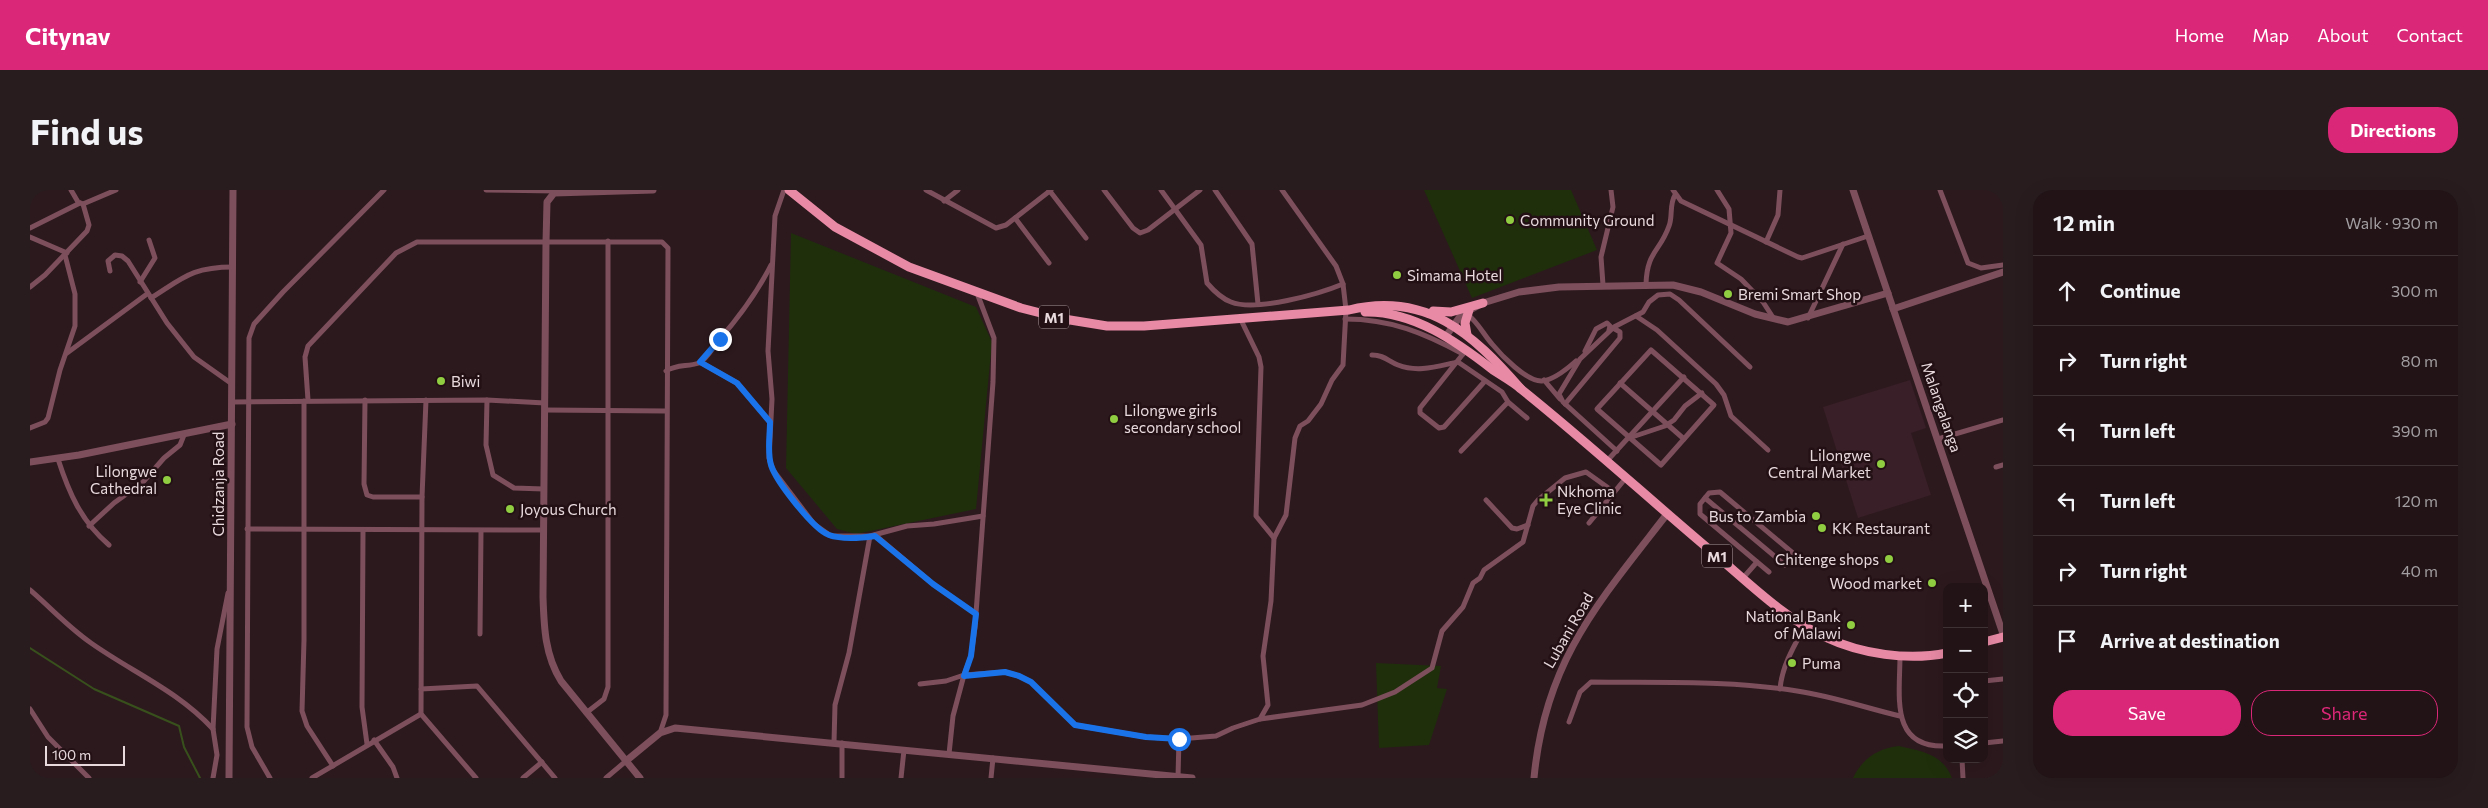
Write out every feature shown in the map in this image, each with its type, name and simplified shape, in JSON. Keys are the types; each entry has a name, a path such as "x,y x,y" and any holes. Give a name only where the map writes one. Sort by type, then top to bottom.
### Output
{"highway":[{"name":"M1","path":"789,191 835,227 863,244 932,277 1064,319 1107,326 1144,326 1240,318 1347,313 1391,315 1420,323 1446,336 1465,352 1520,388"},
{"name":"M1","path":"1347,313 1381,305 1451,312 1483,303"},
{"name":"M1","path":"1404,306 1429,313 1453,324 1467,335 1520,388 1606,463 1743,578 1805,626 1847,645 1900,656 1943,654"},
{"path":"1467,335 1465,323 1468,312"},
{"path":"1988,641 2003,636"}],"street":[{"path":"30,286 46,276 88,228 82,204 70,190"},
{"path":"30,228 116,190"},
{"name":"Chidzanja Road","path":"229,778 234,190"},
{"path":"270,778 252,746 246,727 247,402 249,338 254,324 384,190"},
{"path":"486,190 559,192 653,190"},
{"path":"926,190 992,226 1002,227 1050,190 1086,238"},
{"path":"944,201 958,190"},
{"path":"1104,190 1133,228 1140,232 1148,230 1200,190"},
{"path":"1161,190 1201,245 1205,259 1206,278 1210,286 1230,302 1258,304 1320,294 1343,284"},
{"path":"1214,190 1252,244 1258,304"},
{"path":"1260,719 1268,705 1263,656 1271,602 1274,538 1286,515 1298,429 1308,421 1321,404 1332,380 1343,365 1347,313 1343,284 1331,259 1282,190"},
{"path":"1603,285 1601,257 1613,207 1611,190"},
{"path":"1717,190 1730,209 1730,239 1718,257 1717,263 1741,279 1763,302 1775,319"},
{"path":"1766,242 1778,215 1780,190"},
{"name":"Malangalanga","path":"1853,190 2003,636"},
{"path":"1940,190 1968,263 1981,268 2003,265"},
{"path":"789,191 775,216 768,351 772,399 770,458 773,470 814,524 831,536 873,536 907,526 934,524 982,516"},
{"path":"559,192 551,195 547,202 546,242 543,597 548,650 556,674 640,778"},
{"path":"1646,284 1648,264 1669,227 1674,193"},
{"path":"1674,193 1681,201 1802,258 1868,236"},
{"path":"1015,218 1049,263"},
{"path":"30,237 66,254"},
{"path":"140,282 155,258 149,240"},
{"path":"586,713 604,699 608,687 608,241"},
{"path":"333,766 303,716 305,357 308,346 396,253 406,246 417,242 662,242 668,248 666,715 660,733"},
{"path":"1808,318 1843,244"},
{"path":"30,428 45,422 48,418 60,370 75,326 75,302 66,254"},
{"path":"110,270 108,261 115,255 122,256 134,269 149,296 194,357 232,384"},
{"path":"700,362 741,316 755,296 773,262"},
{"path":"66,354 149,296 190,273 206,268 233,267"},
{"path":"1893,309 2003,272"},
{"path":"1446,336 1453,324 1483,303 1524,291 1646,284 1687,288 1788,322 1808,318 1888,293"},
{"path":"949,754 953,716 971,656 976,614 993,382 994,338 977,292"},
{"path":"1468,312 1492,344 1512,365 1535,379 1544,380 1564,370 1611,329 1643,312 1655,297 1662,294 1673,296 1750,368"},
{"path":"1347,313 1396,325 1465,352 1420,408 1420,413 1439,428 1444,427 1485,381"},
{"path":"1636,316 1657,330 1716,384 1724,395 1731,416 1768,450"},
{"path":"1240,318 1259,357 1261,367 1256,516 1274,538"},
{"path":"1608,323 1611,329 1620,332 1620,338 1564,403 1559,396 1560,392 1584,354 1596,329 1608,323"},
{"path":"1651,350 1684,377 1713,404 1713,407 1660,465 1597,410 1620,383 1651,350"},
{"path":"1372,354 1383,356 1398,365 1416,369 1429,369 1458,362 1502,392 1508,402 1527,418"},
{"path":"666,371 677,365 700,362 737,383 770,422"},
{"path":"1606,463 1684,377"},
{"path":"1544,380 1564,403 1617,451"},
{"path":"1620,383 1684,439"},
{"path":"1629,438 1654,432 1668,425 1685,406 1702,394"},
{"path":"365,400 364,484 367,495 373,498 422,497"},
{"path":"426,400 422,497 421,714 476,778"},
{"path":"232,402 487,400 607,410 666,411"},
{"path":"487,400 486,445 492,475 514,488 544,489"},
{"path":"1461,452 1508,402"},
{"path":"1938,439 2003,420"},
{"path":"30,462 58,459 184,436 232,424"},
{"path":"89,526 143,482 164,458 180,445 184,436"},
{"path":"58,459 74,504 89,526 110,544"},
{"path":"1996,467 2003,465"},
{"path":"920,684 946,682 964,676 1005,672 1031,682 1075,725 1146,737 1179,739 1216,736 1260,719 1362,704 1395,692 1432,668 1442,631 1463,607 1473,582 1480,578 1484,570 1523,542 1533,506 1538,500 1565,478 1578,473 1591,473 1614,492"},
{"path":"1588,523 1625,479"},
{"path":"1769,572 1700,514 1698,507 1712,491 1720,492 1794,554"},
{"path":"1705,498 1785,565"},
{"path":"1486,500 1512,528 1517,529 1528,525"},
{"name":"Lubani Road","path":"1534,778 1541,726 1562,665 1599,602 1667,514"},
{"path":"247,529 363,531 544,530"},
{"path":"363,531 362,707 367,744"},
{"path":"480,634 481,531"},
{"path":"873,536 933,584 976,614"},
{"path":"834,742 835,705 849,653 873,536"},
{"path":"1743,578 1757,562"},
{"path":"213,778 217,755 213,729 217,649 232,578"},
{"path":"30,590 78,634 174,695 192,708 213,729"},
{"path":"1780,689 1786,663 1805,626"},
{"path":"1900,656 1900,716 1909,735 1915,741 1931,746 1943,746"},
{"path":"1988,681 2003,679"},
{"path":"1570,722 1580,692 1589,682 1734,685 1780,689 1810,694 1900,716"},
{"path":"421,689 478,686 555,778"},
{"path":"30,709 48,737 89,778"},
{"path":"312,778 421,714"},
{"path":"606,778 660,733 675,728 1192,778"},
{"path":"1178,777 1179,739"},
{"path":"374,740 393,768 397,778"},
{"path":"1988,743 2003,741"},
{"path":"842,743 842,778"},
{"path":"901,778 904,750"},
{"path":"991,778 993,758"},
{"path":"523,778 542,762"},
{"path":"1962,763 1963,778"}],"shaded area":[{"name":"Lilongwe Central Market","path":"1910,380 1926,428 1911,433 1931,495 1858,518 1823,407"}],"green space":[{"name":"Community Ground","path":"1424,190 1571,190 1597,250 1472,298"},
{"path":"791,233 976,307 992,342 976,509 856,534 837,529 786,468"},
{"path":"1376,663 1441,666 1437,688 1447,689 1429,745 1379,748"},
{"path":"1899,746 1923,752 1937,759 1948,770 1952,778 1853,778 1866,760 1884,749"}],"waterway":[{"path":"30,648 94,689 179,726 184,747 200,778"}],"place":[{"name":"Community Ground","path":"1510,220"},
{"name":"Simama Hotel","path":"1397,275"},
{"name":"Bremi Smart Shop","path":"1728,294"},
{"name":"Biwi","path":"441,381"},
{"name":"Lilongwe girls secondary school","path":"1114,419"},
{"name":"Lilongwe Central Market","path":"1881,464"},
{"name":"Lilongwe Cathedral","path":"167,480"},
{"name":"Nkhoma Eye Clinic","path":"1546,500"},
{"name":"Joyous Church","path":"510,509"},
{"name":"Bus to Zambia","path":"1816,516"},
{"name":"KK Restaurant","path":"1822,528"},
{"name":"Chitenge shops","path":"1889,559"},
{"name":"Wood market","path":"1932,583"},
{"name":"National Bank of Malawi","path":"1851,625"},
{"name":"Puma","path":"1792,663"}],"route":[{"path":"720,339 710,353 700,362 737,383 750,396 770,422 769,446 773,470 784,487 814,524 823,532 836,537 859,538 875,536 885,542 933,584 976,614 971,656 964,676 1005,672 1019,676 1031,682 1052,700 1075,725 1146,737 1179,739"}]}
